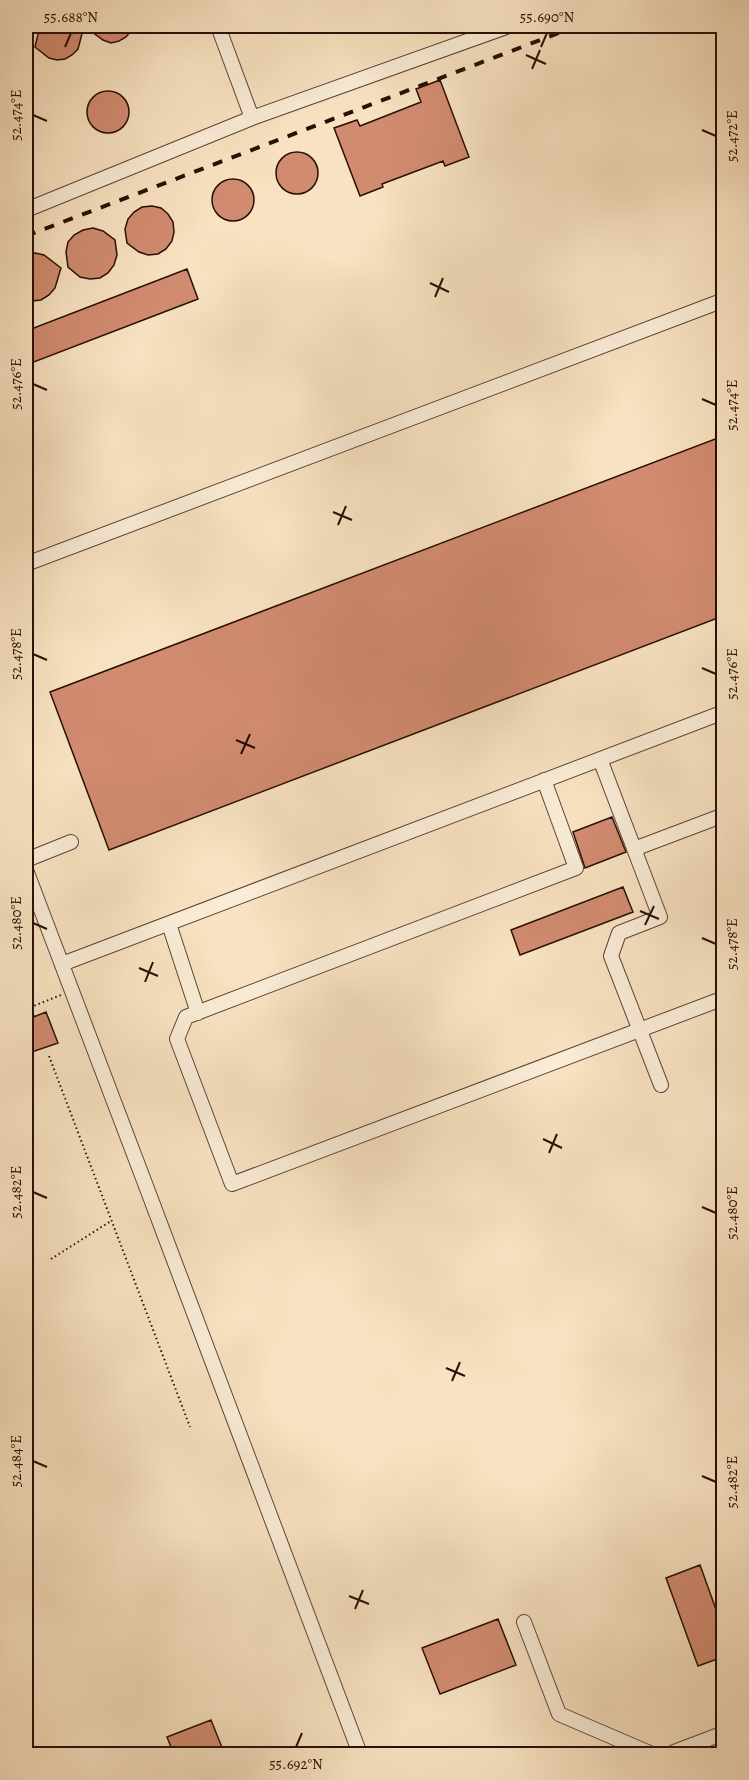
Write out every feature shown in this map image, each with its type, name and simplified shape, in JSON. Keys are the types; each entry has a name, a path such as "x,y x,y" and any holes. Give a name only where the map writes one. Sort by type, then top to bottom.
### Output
{"street":[{"path":"218,26 252,118"},
{"path":"26,210 252,118 508,26"},
{"path":"26,564 723,300"},
{"path":"62,964 723,712"},
{"path":"600,759 660,917 619,933 611,956 661,1085"},
{"path":"544,780 576,868 186,1017 177,1039 232,1184 723,998"},
{"path":"634,849 723,814"},
{"path":"26,860 71,842"},
{"path":"26,870 360,1755"},
{"path":"169,924 198,1012"},
{"path":"524,1622 559,1714 652,1755"},
{"path":"672,1754 723,1733"}],"path":[{"path":"26,1009 72,991"},
{"path":"26,994 34,1016"},
{"path":"49,1056 190,1427"},
{"path":"51,1259 111,1221"}],"building":[{"path":"42,26 84,26 78,49 65,59 49,58 35,47"},
{"path":"84,26 135,26 126,37 111,43"},
{"path":"440,80 469,157 445,166 443,161 382,184 383,187 360,196 334,128 357,120 360,126 421,102 416,89"},
{"path":"108,91 116,92 123,97 128,104 128,120 123,127 116,132 108,133 100,132 93,127 88,120 87,112 88,104 93,97 100,92"},
{"path":"297,152 305,153 312,158 317,165 317,181 312,188 305,193 297,194 289,193 282,188 277,181 276,173 277,165 282,158 289,153"},
{"path":"233,179 241,180 248,185 253,192 253,208 248,215 241,220 233,221 225,220 218,215 213,208 212,200 213,192 218,185 225,180"},
{"path":"142,207 161,208 168,214 173,222 174,232 172,241 166,249 158,254 148,255 139,252 127,243 125,229 128,219 134,212"},
{"path":"93,228 103,231 115,240 117,255 108,273 100,278 90,279 80,277 68,267 66,252 68,242 74,235"},
{"path":"26,254 44,255 61,268 55,288 49,295 41,300 32,301 26,300"},
{"path":"187,269 198,299 26,365 26,331"},
{"path":"723,436 723,616 109,850 50,692"},
{"path":"612,817 626,852 585,868 573,832"},
{"path":"623,887 633,912 520,955 511,930"},
{"path":"46,1012 58,1043 26,1054 26,1020"},
{"path":"700,1565 723,1629 723,1657 698,1666 666,1578"},
{"path":"498,1619 516,1665 440,1694 422,1648"},
{"path":"211,1720 225,1755 174,1755 167,1737"}],"railway":[{"path":"26,236 577,26"}]}
